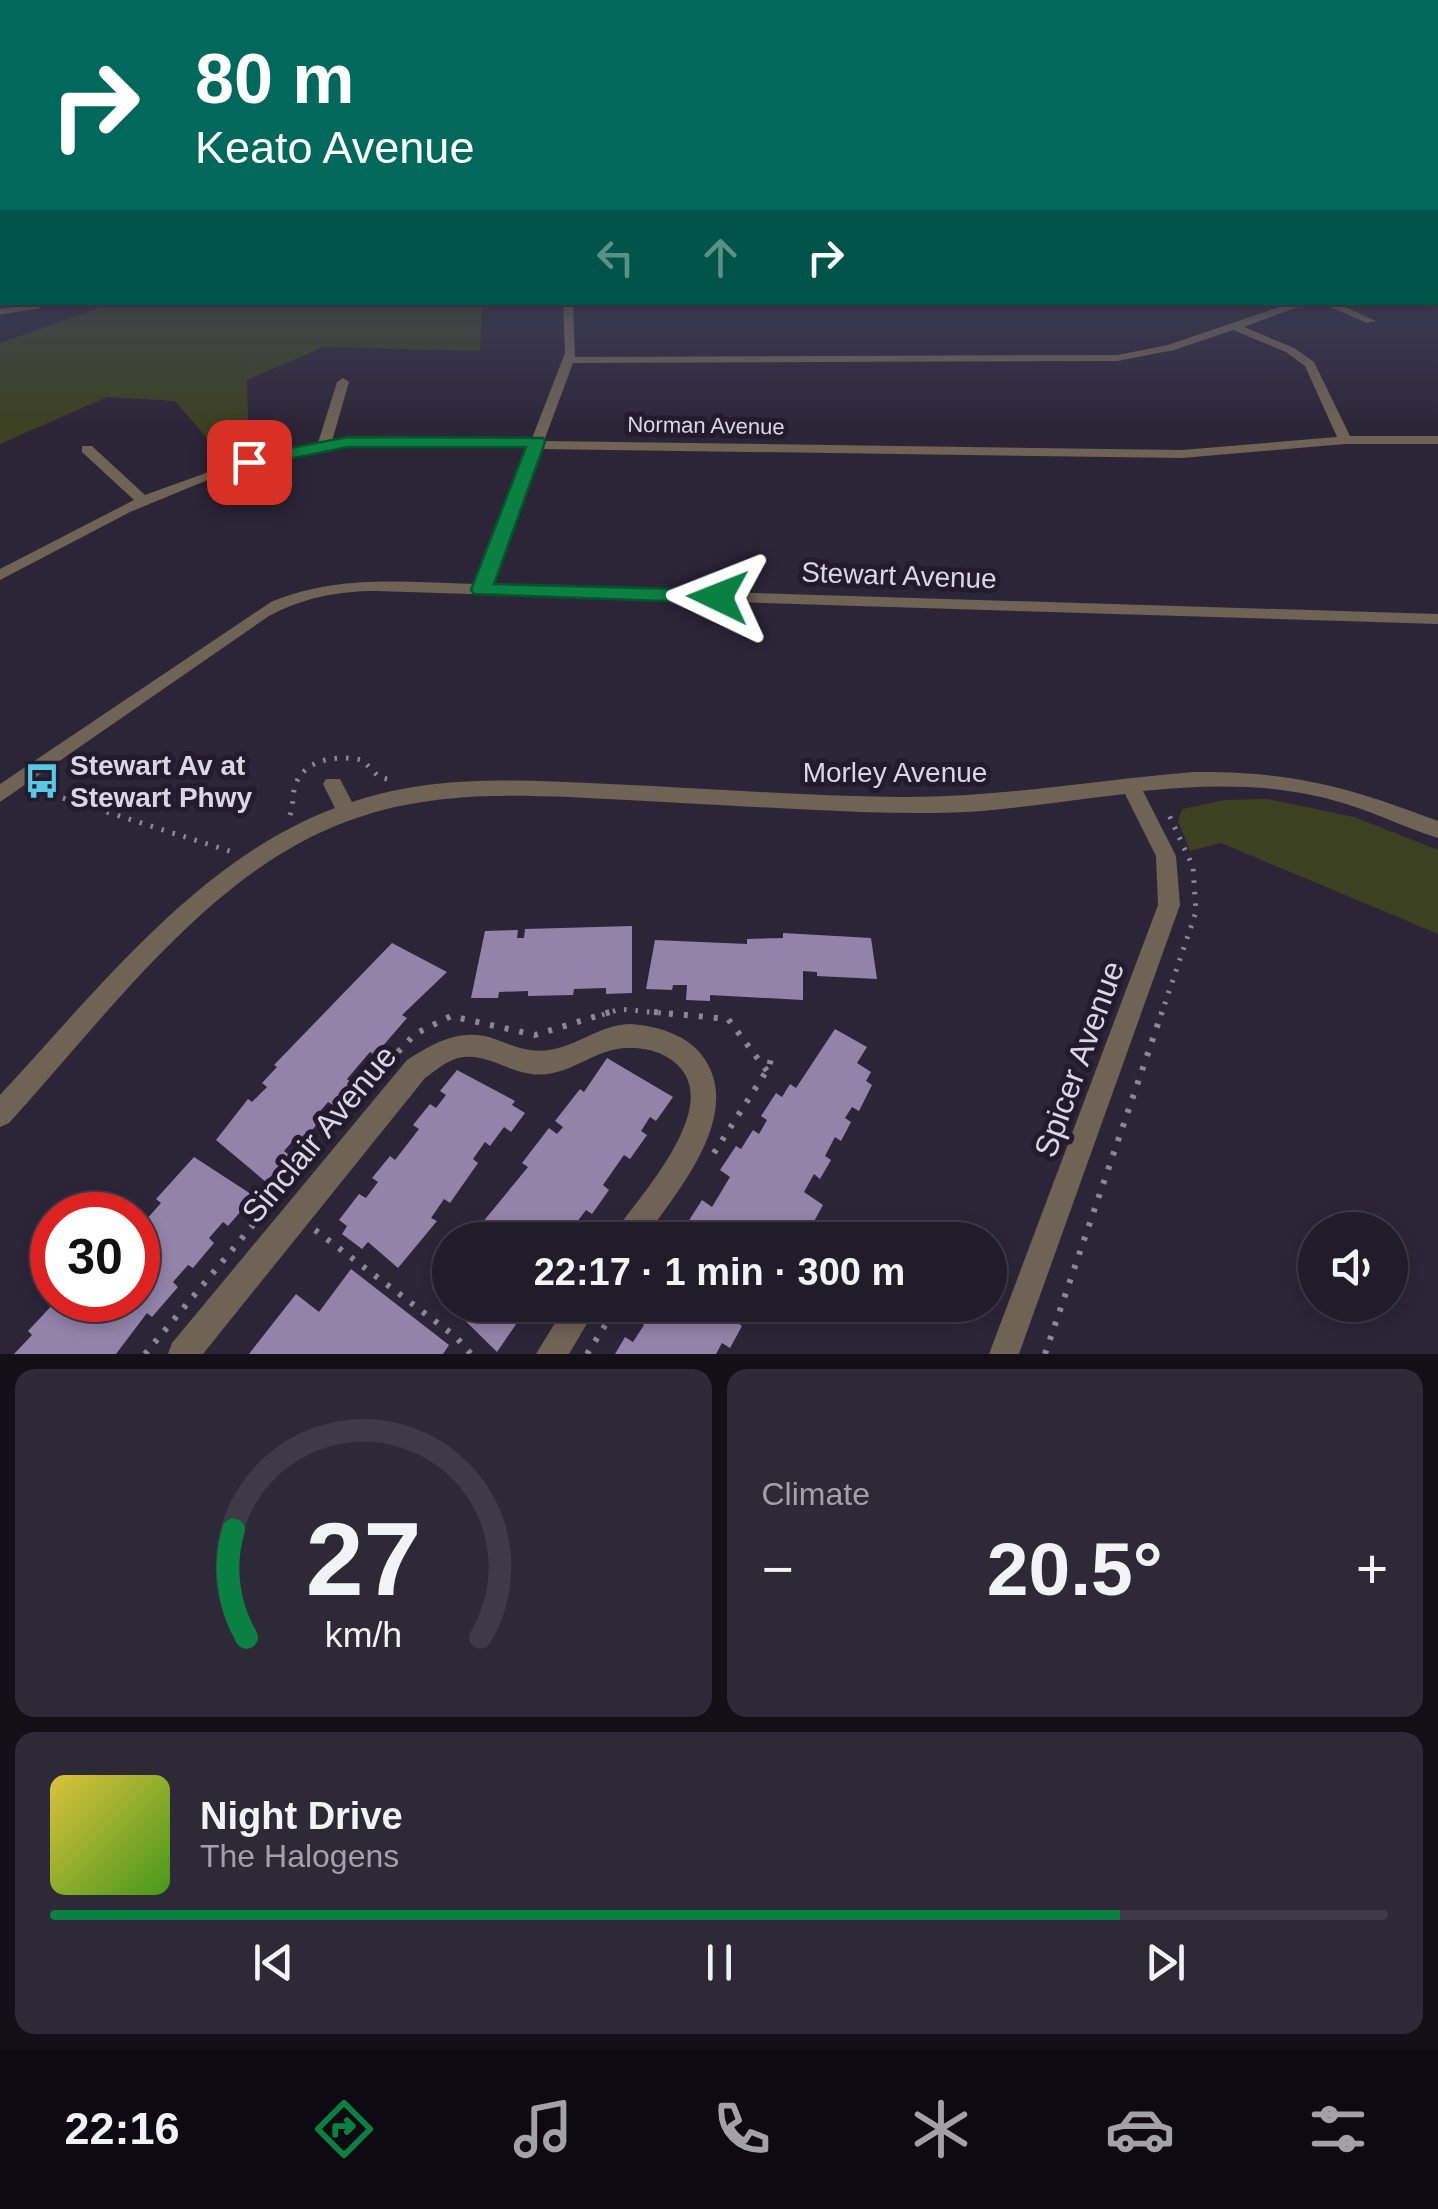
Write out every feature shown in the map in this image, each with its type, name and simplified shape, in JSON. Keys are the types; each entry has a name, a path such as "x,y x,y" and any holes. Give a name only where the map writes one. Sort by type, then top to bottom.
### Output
{"street":[{"path":"481,590 568,360 572,344 568,305"},
{"path":"568,360 1104,359 1157,352 1297,305"},
{"path":"1332,305 1370,321"},
{"path":"1235,326 1290,350 1310,364 1345,440"},
{"path":"324,445 344,382"},
{"name":"Norman Avenue","path":"0,575 142,500 221,470 324,445 396,440 1203,454 1345,440 1438,440"},
{"path":"88,450 142,500"},
{"name":"Stewart Avenue","path":"0,794 252,620 288,600 347,586 1438,620"},
{"name":"Morley Avenue","path":"0,1114 205,898 276,845 346,811 410,794 465,787 933,805 1234,780 1282,782 1342,795 1438,830"},
{"path":"333,784 346,811"},
{"name":"Spicer Avenue","path":"1004,1354 1169,905 1166,856 1130,787"},
{"name":"Sinclair Avenue","path":"183,1354 416,1069 449,1048 484,1045 524,1060 550,1062 604,1040 640,1037 676,1048 691,1058 708,1090 701,1125 638,1222"},
{"path":"551,1354 573,1322"}],"lane":[{"path":"0,312 38,306"}],"path":[{"path":"282,822 293,812 298,780 311,767 329,758 354,758 367,764 379,777 395,780"},
{"path":"41,791 233,852"},
{"path":"1045,1354 1196,912 1196,882 1189,853 1164,805"},
{"path":"224,859 244,846"},
{"path":"397,1053 415,1034 447,1017 543,1035 601,1012 628,1010 728,1019 766,1071"},
{"path":"710,1160 766,1071 772,1054"},
{"path":"144,1354 361,1096"},
{"path":"309,1225 456,1337 472,1354"},
{"path":"587,1354 607,1322"}],"green space":[{"path":"107,305 482,305 480,351 324,347 247,380 249,452 225,459 175,401 107,397 0,444 0,343"},
{"path":"1267,799 1354,817 1438,850 1438,934 1221,843 1190,851 1178,821 1182,809 1225,800"}],"building":[{"path":"632,926 632,993 606,994 606,988 574,989 573,995 528,996 528,991 499,992 498,998 471,998 485,931 518,930 517,938 524,938 525,929"},
{"path":"783,933 871,938 877,979 817,976 817,972 803,971 803,1000 710,995 710,1001 686,1000 687,985 673,985 672,990 646,989 655,940 747,944 747,939 783,938"},
{"path":"392,943 447,972 402,1015 407,1018 375,1055 370,1052 347,1079 352,1083 333,1105 328,1102 316,1116 321,1120 303,1140 297,1136 284,1151 289,1155 266,1182 216,1140 248,1099 252,1102 267,1087 262,1083 277,1067 274,1065"},
{"path":"835,1029 867,1047 857,1063 871,1072 866,1081 872,1085 859,1111 852,1107 845,1118 851,1122 841,1141 835,1137 825,1156 831,1160 820,1179 814,1174 804,1192 823,1205 814,1222 688,1222 702,1200 712,1207 730,1177 720,1170 753,1130 759,1134 767,1120 761,1116 776,1093 782,1097 790,1084 796,1088"},
{"path":"607,1058 673,1097 656,1121 650,1117 641,1131 647,1135 630,1159 624,1155 603,1185 609,1190 592,1214 586,1210 577,1222 483,1222 528,1167 522,1163 549,1128 557,1134 563,1127 555,1121 580,1089 584,1092"},
{"path":"457,1070 515,1101 512,1105 525,1113 511,1132 504,1127 490,1146 485,1142 473,1159 478,1163 450,1203 444,1199 431,1218 437,1221 432,1222 398,1268 368,1242 362,1249 342,1234 347,1226 339,1220 359,1194 366,1198 378,1182 372,1178 390,1156 395,1160 419,1129 413,1125 430,1104 436,1108 446,1095 440,1091"},
{"path":"194,1157 254,1196 228,1226 223,1222 209,1238 214,1243 193,1268 188,1265 173,1282 178,1287 160,1308 161,1203 160,1195"},
{"path":"351,1269 449,1345 443,1354 249,1354 296,1294 319,1312"},
{"path":"36,1322 140,1322 116,1354 14,1354 32,1335 28,1331"},
{"path":"467,1322 518,1322 497,1352"},
{"path":"640,1322 736,1322 742,1326 730,1348 722,1343 716,1354 615,1354 625,1337 633,1342 644,1325"}],"place":[{"name":"Stewart Av at Stewart Phwy","path":"42,781"}],"route":[{"path":"249,462 348,442 537,442 481,590 718,597"}]}
